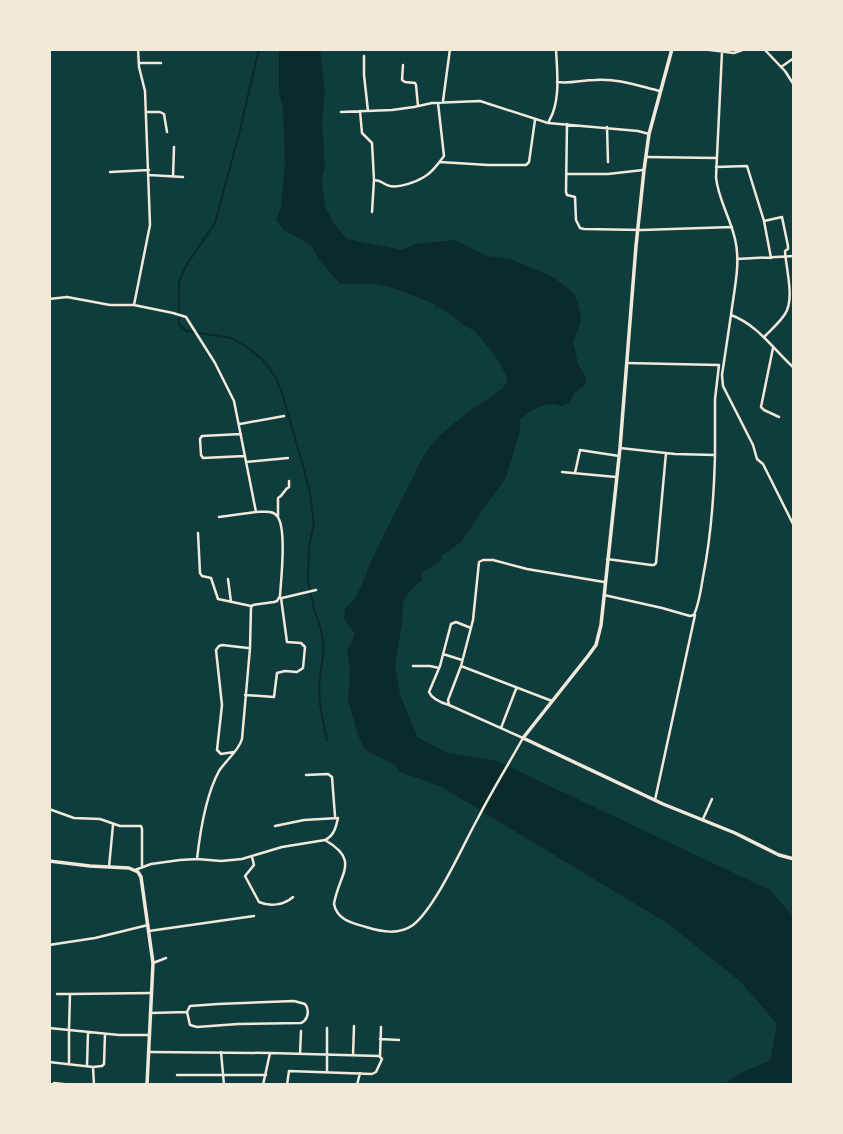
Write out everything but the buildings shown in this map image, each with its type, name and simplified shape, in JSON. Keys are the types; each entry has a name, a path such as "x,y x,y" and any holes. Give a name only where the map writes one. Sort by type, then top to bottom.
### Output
{"street":[{"path":"134,305 150,225 146,112 138,49"},
{"path":"374,180 382,180 390,186 426,177 444,156 440,102 450,49"},
{"path":"548,123 554,111 556,49"},
{"path":"326,839 340,849 345,859 346,868 334,904 336,912 347,921 379,931 407,929 422,915 447,877 523,738 596,645 601,625 620,448 644,170 649,134 671,49"},
{"path":"702,49 734,53 745,49"},
{"path":"764,50 794,85"},
{"path":"655,800 710,538 714,505 715,399 731,315 737,259 736,240 719,195 716,167 722,52"},
{"path":"364,56 368,111"},
{"path":"781,68 794,58"},
{"path":"139,63 161,63"},
{"path":"402,65 402,80 416,85 418,106"},
{"path":"556,82 607,80 662,92"},
{"path":"341,113 473,100 488,102 548,123 607,127 649,134"},
{"path":"360,111 362,133 372,143 372,212"},
{"path":"146,112 164,114 167,132"},
{"path":"440,162 526,165 529,162 535,119"},
{"path":"567,124 566,194 575,197 576,220 580,228 639,230 731,227"},
{"path":"607,127 608,162"},
{"path":"173,177 174,147"},
{"path":"646,156 716,158"},
{"path":"716,167 747,166 764,221 771,258"},
{"path":"566,174 608,174 644,170"},
{"path":"110,172 183,177"},
{"path":"764,221 782,217 788,249 785,251 785,257 789,283 787,313 764,337"},
{"path":"737,259 794,256"},
{"path":"49,299 67,297 110,305 134,305 186,317 234,401 256,512"},
{"path":"731,315 747,323 764,337 794,368"},
{"path":"773,347 761,405 764,410 779,417"},
{"path":"627,363 721,365"},
{"path":"721,365 723,386 753,445 757,459 763,464 794,526"},
{"path":"240,424 284,416"},
{"path":"242,434 202,436 201,455 203,458 245,456"},
{"path":"620,448 715,456"},
{"path":"575,473 580,450 619,456"},
{"path":"607,559 651,565 656,563 666,453"},
{"path":"246,462 288,458"},
{"path":"562,472 616,477"},
{"path":"246,695 274,697 277,673 297,672 303,668 305,647 301,643 287,642 280,597 283,553 278,498 289,487 289,481"},
{"path":"219,517 272,512 278,517"},
{"path":"198,533 201,575 211,578 218,599 251,606 316,590"},
{"path":"449,705 448,700 461,667 471,628 480,560 493,560 527,569 605,582"},
{"path":"228,579 231,602"},
{"path":"604,595 690,616 695,613"},
{"path":"197,859 214,783 220,769 242,739 251,606"},
{"path":"471,628 456,622 451,624 429,694 442,703 655,800 735,833 779,855 794,859"},
{"path":"234,752 221,754 217,750 222,705 216,650 222,645 250,648"},
{"path":"443,654 462,660"},
{"path":"413,666 439,668"},
{"path":"461,667 552,701"},
{"path":"501,728 517,687"},
{"path":"135,870 163,862 197,859 222,861 252,857 282,847 330,838 338,818 335,817 332,777 328,774 306,775"},
{"path":"703,819 712,799"},
{"path":"49,808 74,818 100,819 113,825 142,827 142,867"},
{"path":"275,826 335,817"},
{"path":"108,867 113,825"},
{"path":"252,857 254,866 245,876 259,902 276,904 293,897"},
{"path":"49,861 126,867 135,870 142,881 153,963 147,1085"},
{"path":"149,931 254,916"},
{"path":"49,945 95,938 148,925"},
{"path":"153,963 166,958"},
{"path":"57,993 151,993"},
{"path":"69,1064 70,993"},
{"path":"294,1001 305,1003 308,1011 306,1019 301,1023 197,1027 190,1025 187,1012 189,1007 197,1006 294,1001"},
{"path":"150,1013 187,1012"},
{"path":"354,1026 354,1056"},
{"path":"286,1085 289,1071 376,1072 382,1061 381,1027"},
{"path":"49,1028 149,1035"},
{"path":"327,1028 327,1071"},
{"path":"300,1054 301,1031"},
{"path":"87,1066 88,1032"},
{"path":"49,1062 102,1066 105,1034"},
{"path":"380,1039 399,1040"},
{"path":"149,1052 380,1057"},
{"path":"221,1052 224,1085"},
{"path":"263,1085 270,1054"},
{"path":"93,1067 94,1085"},
{"path":"357,1085 360,1073"},
{"path":"177,1075 266,1075"},
{"path":"54,1083 72,1085"}],"water":[{"path":"279,49 320,49 325,92 322,121 325,168 322,183 325,206 333,222 347,239 402,250 415,244 455,240 487,256 511,259 553,277 574,293 581,317 573,342 578,364 586,377 585,385 573,394 570,403 561,406 544,405 520,420 520,431 506,478 462,541 442,556 440,562 422,572 422,580 408,593 403,603 395,665 400,694 417,737 447,753 497,761 770,890 794,917 794,1085 723,1085 742,1072 770,1061 777,1024 742,983 667,923 440,786 400,772 395,765 365,750 348,700 350,668 347,652 355,634 344,619 345,608 359,591 370,563 426,452 445,431 502,389 507,382 507,376 475,331 442,308 436,309 435,304 390,287 340,284 319,260 311,245 284,230 276,220 281,206 285,165 283,109 279,91"}],"waterway":[{"path":"259,49 215,223 187,264 179,282 179,324 186,331 231,338 247,347 263,360 276,378 282,393 310,493 314,523 309,547 308,580 324,648 319,686 327,741"}]}
